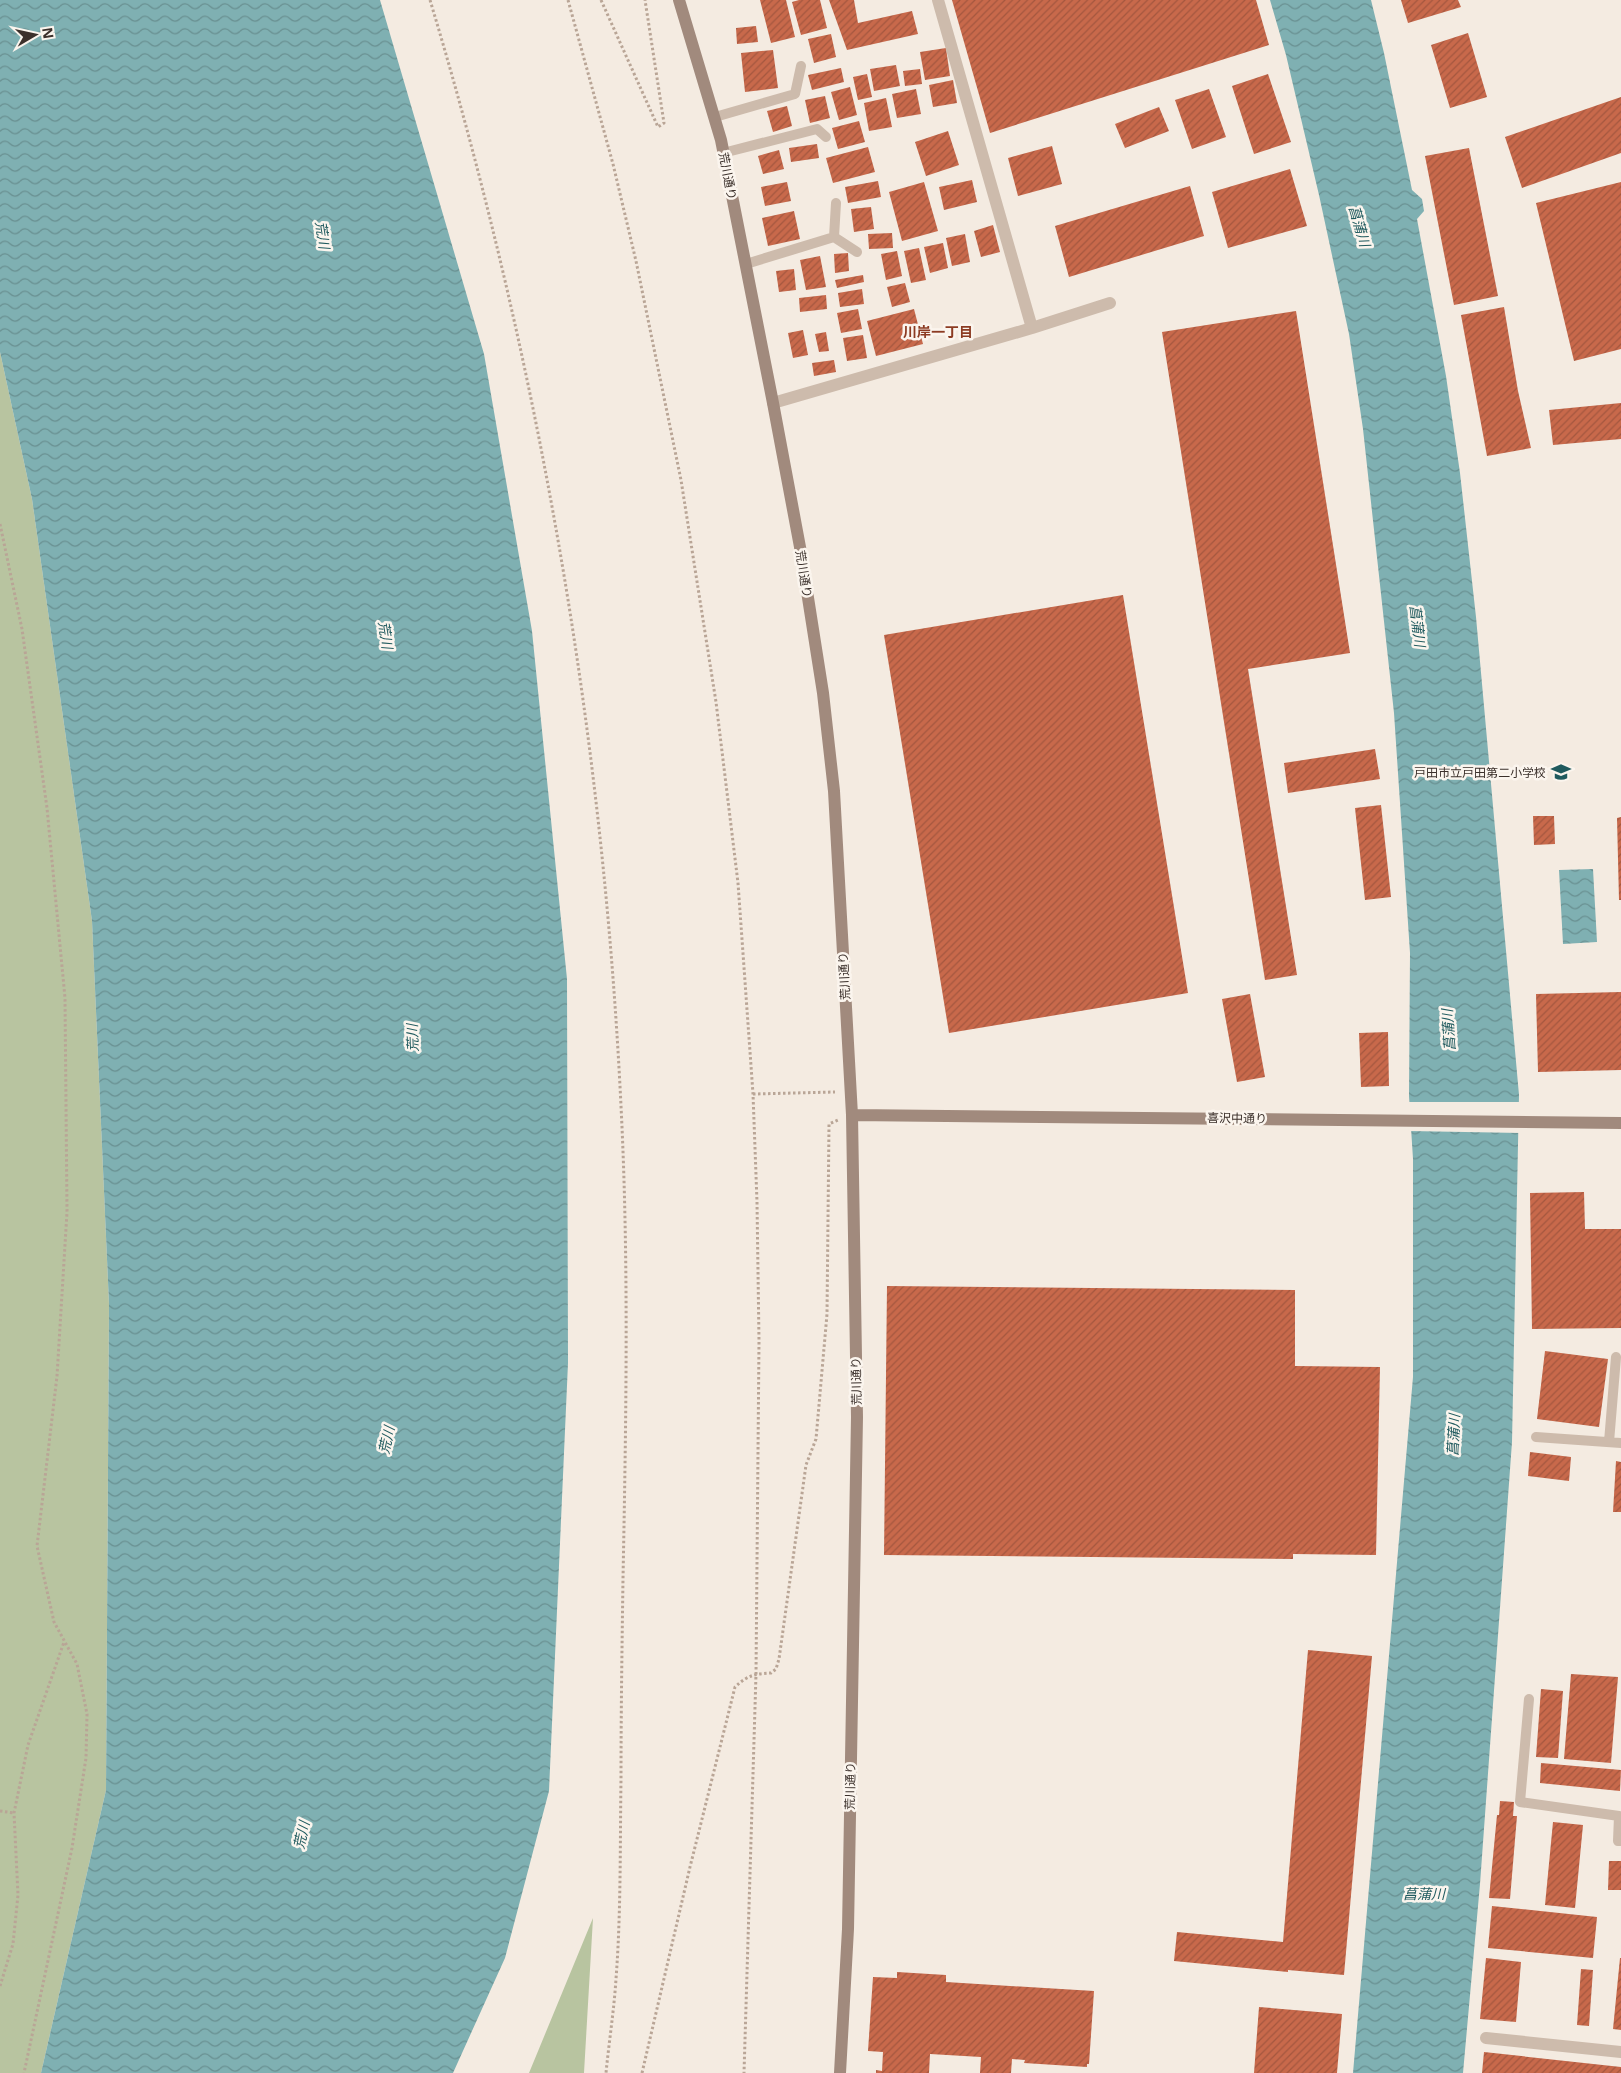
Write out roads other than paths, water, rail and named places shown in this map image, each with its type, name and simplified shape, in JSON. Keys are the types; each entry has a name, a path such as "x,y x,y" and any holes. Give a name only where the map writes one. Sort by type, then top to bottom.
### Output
{"street":[{"name":"荒川通り","path":"679,0 714,117 746,264 801,557 823,693 833,781 852,1115 857,1417 846,1968 840,2073"},
{"path":"938,0 1032,328"},
{"path":"773,403 1032,328 1110,303"},
{"name":"喜沢中通り","path":"852,1115 1621,1123"},
{"path":"1486,2038 1621,2052"}],"lane":[{"path":"714,117 795,94 801,66"},
{"path":"723,153 817,129 826,137"},
{"path":"834,237 836,203"},
{"path":"746,264 834,237"},
{"path":"834,237 857,252"},
{"path":"1609,1442 1616,1357"},
{"path":"1536,1437 1621,1443"},
{"path":"1529,1699 1520,1802 1619,1816 1618,1841 1621,1841"}],"water":[{"name":"荒川","path":"0,0 380,0 484,354 532,631 567,979 568,1363 549,1791 505,1958 453,2073 41,2073 106,1790 109,1304 92,921 32,499 0,352"},
{"name":"菖蒲川","path":"1270,0 1371,0 1384,53 1412,190 1422,199 1424,211 1417,219 1446,376 1460,473 1476,617 1519,1095 1512,1442 1480,1884 1463,2073 1353,2073 1413,1377 1413,1159 1409,1096 1410,953 1394,713 1363,429 1349,334 1319,195 1286,55"},
{"path":"1593,869 1597,942 1563,944 1559,870"}],"place":[{"name":"戸田市立戸田第二小学校","path":"1561,772"}],"district":[{"name":"川岸一丁目","path":"938,331"}]}
